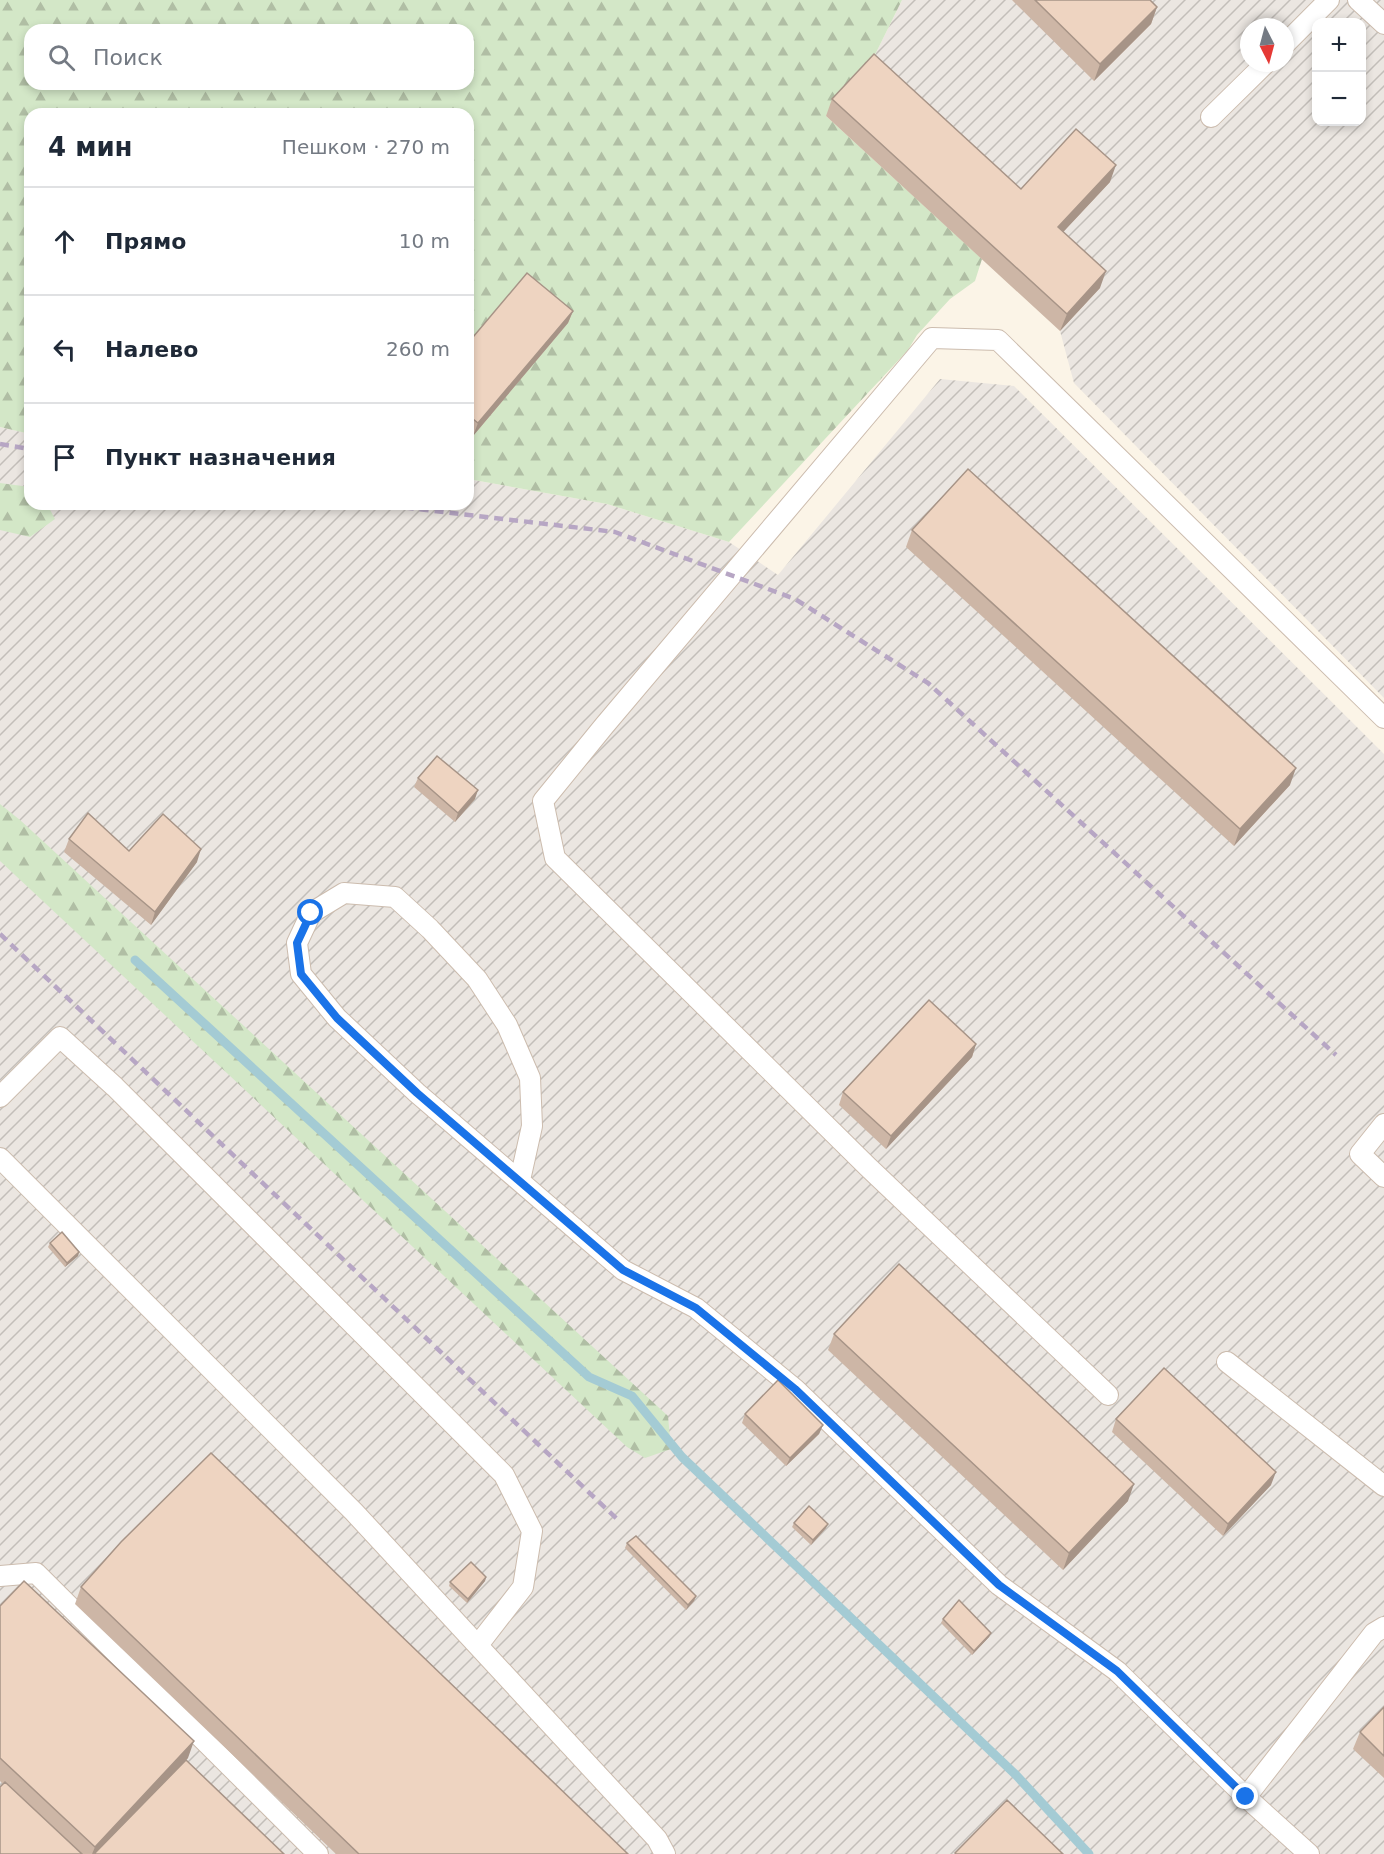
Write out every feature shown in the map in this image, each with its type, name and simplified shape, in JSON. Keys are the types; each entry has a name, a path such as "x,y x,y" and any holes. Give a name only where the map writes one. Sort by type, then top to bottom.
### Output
{"lane":[{"path":"1294,35 1329,0"},
{"path":"1358,0 1384,24"},
{"path":"1211,117 1257,72"},
{"path":"1108,1395 868,1167 555,858 543,801 932,338 998,340 1384,718"},
{"path":"520,1180 532,1126 530,1078 507,1025 477,979 430,929 395,897 344,892 311,913 297,943 301,974 337,1018 417,1093 623,1270 696,1308 795,1389 999,1585 1117,1671 1246,1797 1309,1854"},
{"path":"0,1097 60,1037 123,1095 504,1475 532,1531 523,1587 477,1645"},
{"path":"1384,1124 1360,1154 1384,1177"},
{"path":"0,1158 354,1512 657,1839 665,1854"},
{"path":"1227,1362 1384,1485"},
{"path":"0,1576 36,1573 318,1854"},
{"path":"1246,1797 1374,1633 1384,1627"}],"shaded area":[{"path":"902,0 1384,0 1384,698 1074,383 1060,331 1100,288 1015,206 867,71"},
{"path":"940,379 1014,386 1384,754 1384,1854 0,1854 0,427 24,433 24,510 474,510 474,480 607,504 729,542 778,575"}],"green space":[{"path":"0,0 902,0 867,71 826,116 982,259 975,281 950,299 917,335 908,350 729,542 607,504 474,480 474,108 24,108 24,433 0,427"},
{"path":"0,483 24,486 24,510 50,510 55,519 30,537 0,530"},
{"path":"0,804 668,1416 671,1449 645,1458 627,1447 0,861"}],"building":[{"path":"1035,0 1150,0 1157,7 1100,64"},
{"path":"874,54 1021,189 1076,129 1116,165 1058,227 1106,271 1067,314 832,99"},
{"path":"527,273 573,311 478,423 474,420 474,336"},
{"path":"968,469 1296,768 1240,829 912,530"},
{"path":"437,756 478,790 458,813 418,778"},
{"path":"88,813 129,851 163,814 201,849 155,912 69,839"},
{"path":"929,1000 976,1044 891,1136 843,1092"},
{"path":"62,1232 79,1252 67,1263 50,1243"},
{"path":"899,1264 1134,1484 1069,1553 834,1334"},
{"path":"1164,1368 1276,1472 1228,1524 1116,1419"},
{"path":"778,1380 823,1425 790,1458 745,1414"},
{"path":"211,1453 628,1854 359,1854 81,1587 121,1542"},
{"path":"809,1506 828,1524 813,1540 794,1523"},
{"path":"636,1536 696,1596 688,1605 627,1543"},
{"path":"471,1562 486,1577 468,1599 450,1582"},
{"path":"24,1581 194,1741 95,1847 0,1758 0,1606"},
{"path":"959,1600 991,1633 974,1651 943,1619"},
{"path":"1384,1707 1384,1756 1360,1732"},
{"path":"186,1760 284,1854 94,1854"},
{"path":"5,1782 82,1854 0,1854 0,1787"},
{"path":"1007,1800 1063,1854 956,1854"}],"waterway":[{"path":"135,960 589,1377 632,1396 682,1457 1016,1775 1089,1854"}],"railway":[{"path":"0,444 24,448"},
{"path":"426,510 615,532 795,599 928,683 1336,1055"},
{"path":"0,934 617,1519"}],"route":[{"path":"311,913 297,943 301,974 337,1018 417,1093 623,1270 696,1308 795,1389 999,1585 1117,1671 1246,1797"}]}
